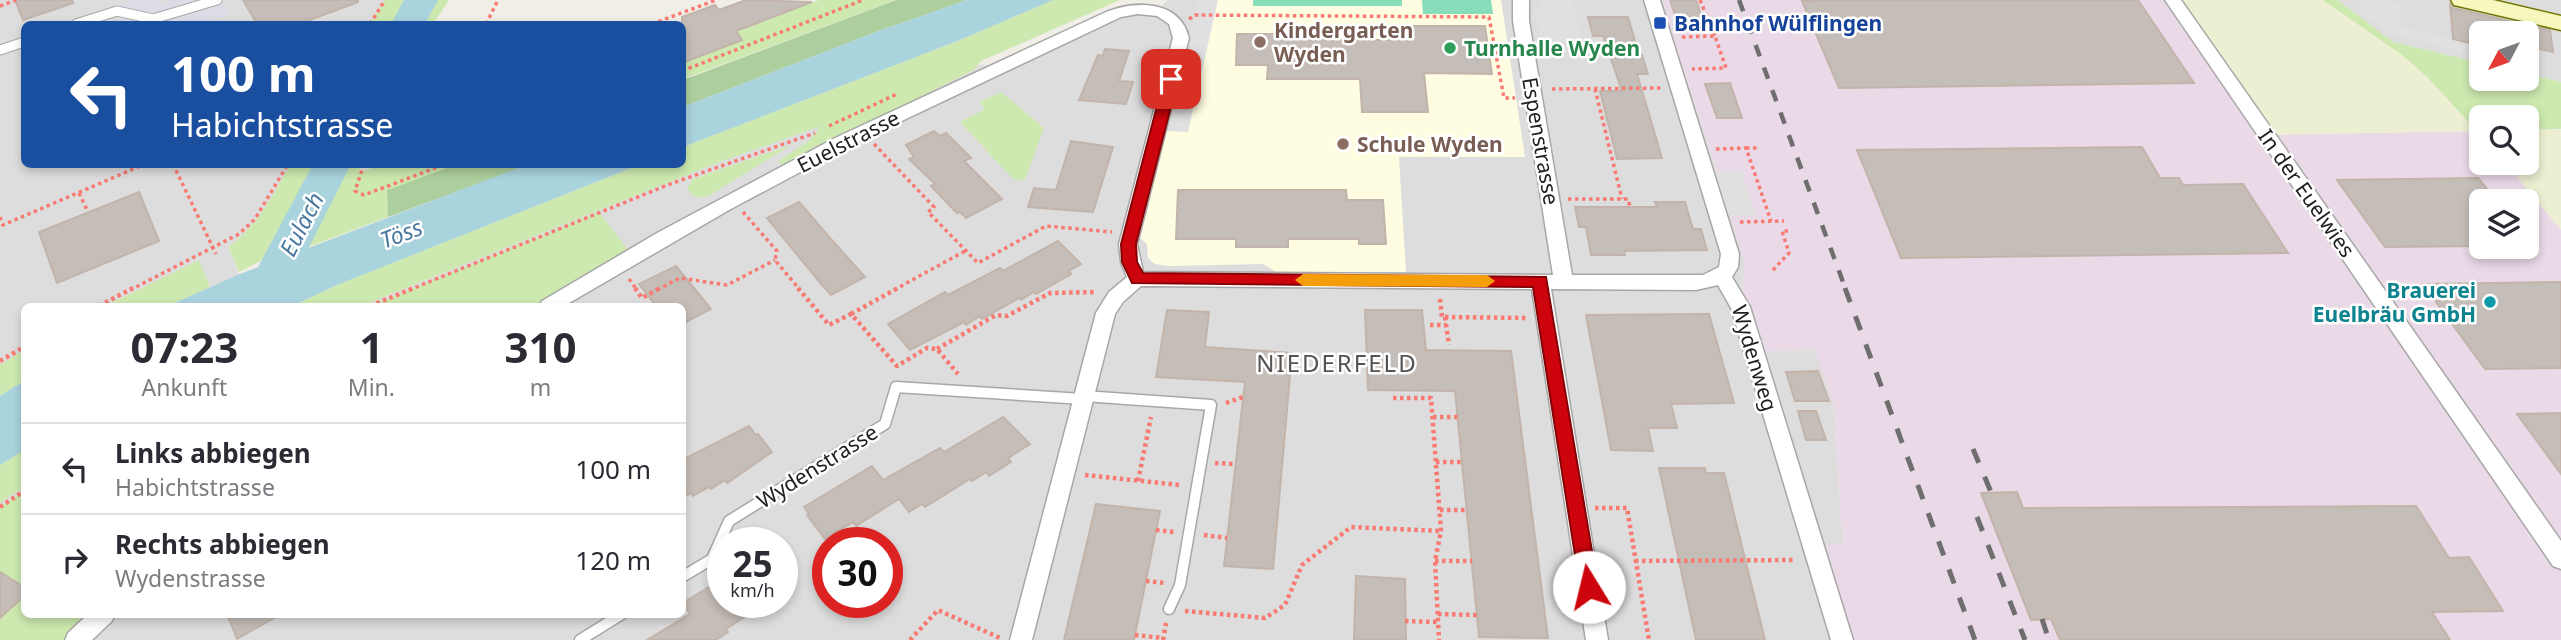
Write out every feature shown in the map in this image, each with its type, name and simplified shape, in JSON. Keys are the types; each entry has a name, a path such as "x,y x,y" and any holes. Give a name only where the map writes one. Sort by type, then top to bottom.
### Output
{"street":[{"name":"Espenstrasse","path":"1521,0 1521,21 1564,282"},
{"path":"1021,640 1106,313 1115,298 1137,279 1696,284 1722,276 1731,261 1653,0"},
{"name":"In der Euelwies","path":"2173,0 2561,559"},
{"path":"2462,0 2561,23"},
{"name":"Euelstrasse","path":"554,303 617,264 864,133 998,67 1125,10 1160,12 1172,16 1180,25"},
{"path":"1137,279 1130,262 1128,244 1181,38 1180,25"},
{"name":"Wydenweg","path":"1722,276 1740,307 1842,640"},
{"path":"1540,282 1597,640"},
{"path":"76,640 100,618"}],"lane":[{"path":"85,21 117,11 153,19 217,0"},
{"path":"0,36 2,49 21,43"},
{"name":"Wydenstrasse","path":"686,575 712,559 729,521 885,424 896,387 1083,398"},
{"path":"1083,398 1212,405 1180,585 1169,609"},
{"path":"580,640 616,618"}],"path":[{"path":"0,6 16,0"},
{"path":"372,21 384,0"},
{"path":"488,21 498,0"},
{"path":"660,21 716,0"},
{"path":"686,69 863,0"},
{"path":"1689,69 1726,68 1725,57 1700,0"},
{"path":"1180,25 1195,15 1489,18 1504,98 1518,97"},
{"path":"1710,23 1716,23"},
{"path":"1678,37 1715,36"},
{"path":"1545,89 1680,88"},
{"path":"1595,89 1622,199"},
{"path":"827,127 905,91"},
{"path":"377,303 670,184 818,132"},
{"path":"864,133 934,207 928,212 978,263 1046,226 1119,233"},
{"path":"1746,148 1771,222"},
{"path":"1699,150 1759,148"},
{"path":"0,217 1,226 136,168"},
{"path":"175,168 215,251"},
{"path":"105,303 215,251 239,234 255,219 286,168"},
{"path":"362,168 355,191 364,195 435,168"},
{"path":"79,193 88,212"},
{"path":"1561,199 1628,198 1630,207"},
{"path":"617,264 642,298 680,278 727,285 775,260 777,251 733,201"},
{"path":"1721,222 1784,222"},
{"path":"1773,270 1789,253 1782,231 1788,231"},
{"path":"775,260 830,326 965,251"},
{"path":"851,314 897,366 927,348 937,349 996,315 1007,316 1050,293 1097,292"},
{"path":"1439,292 1448,345"},
{"path":"1445,317 1531,317"},
{"path":"1430,325 1446,325"},
{"path":"0,361 21,349"},
{"path":"937,349 960,377 965,378"},
{"path":"1393,398 1431,398 1441,531 1435,561 1439,640"},
{"path":"1138,481 1154,401"},
{"path":"1433,417 1458,417"},
{"path":"1436,462 1462,462"},
{"path":"1076,474 1199,487"},
{"path":"0,507 21,493"},
{"path":"1577,508 1627,508 1650,640"},
{"path":"1440,510 1467,510"},
{"path":"1169,609 1265,618 1285,605 1302,565 1352,527 1441,531"},
{"path":"1635,561 1817,560"},
{"path":"1435,561 1472,561"},
{"path":"910,640 938,610 1004,639"},
{"path":"1438,614 1477,614"},
{"path":"1405,621 1438,622"},
{"path":"1135,635 1163,638"}],"shaded area":[{"path":"0,0 391,0 379,21 21,21 21,168 293,168 247,234 228,247 251,303 21,303 21,618 686,618 686,303 368,303 715,163 823,125 969,63 998,67 1125,10 1159,11 1167,0 1662,0 1745,263 1742,293 1760,351 1816,350 1833,401 1843,545 1821,545 1850,640 0,640"},
{"path":"134,0 158,0 161,4 173,0 220,0 229,15 212,21 122,21 115,7"},
{"name":"Schule Wyden","path":"1199,0 1501,0 1525,157 1399,157 1406,272 1276,272 1263,264 1155,264 1148,258 1147,244 1140,238"},
{"path":"1199,0 1218,0 1188,132 1166,131"},
{"path":"1541,0 1572,0 1582,42 1541,42 1533,6 1542,6"},
{"path":"1662,0 2173,0 2266,135 2469,131 2469,175 2515,175 2527,189 2469,189 2469,259 2539,259 2539,204 2561,230 2561,640 1850,640 1820,545 1843,544 1833,401 1815,350 1760,351 1742,293 1745,263"},
{"path":"2173,0 2323,0 2402,55 2427,77 2469,122 2469,131 2266,135"},
{"path":"2338,0 2561,0 2561,82 2539,77 2539,21 2469,21 2469,60 2393,42"},
{"path":"2360,0 2386,0 2399,4 2399,26 2469,43 2469,53 2388,33 2360,12"},
{"path":"2539,130 2561,130 2561,229 2539,203 2539,189 2527,189 2515,175 2539,175"},
{"path":"1742,171 1756,216 1720,217 1706,172"}],"green space":[{"path":"385,0 449,0 435,21 372,21"},
{"path":"819,0 895,0 686,78 686,62 742,40 737,31"},
{"path":"896,0 967,0 876,32 686,106 686,79"},
{"path":"1053,0 1120,0 981,61 974,70 783,165 778,161 809,141 821,126 714,164 368,303 298,303 337,285 631,168 686,168 686,146 960,40"},
{"path":"1253,0 1402,0 1402,6 1253,6"},
{"path":"1422,0 1491,0 1493,14 1423,14"},
{"path":"2323,0 2338,0 2393,42 2469,60 2469,91 2539,91 2539,77 2561,82 2561,129 2539,130 2539,105 2469,105 2469,122 2427,77 2402,55"},
{"path":"1001,92 1044,128 1025,180 1013,179 960,122 985,109 980,102"},
{"path":"791,145 707,197 695,197 687,189 693,179"},
{"path":"288,168 360,168 359,172 372,168 447,168 387,190 388,217 308,247 306,238 239,272 228,247 248,230"},
{"path":"447,168 521,168 388,217 387,190"},
{"path":"599,212 632,255 554,303 377,303"},
{"path":"199,260 210,287 175,303 111,303"},
{"path":"21,352 21,383 0,396 0,365"},
{"path":"21,452 21,489 0,503 0,465"},
{"path":"21,493 21,618 102,618 79,640 0,640 0,507"}],"water":[{"path":"967,0 1053,0 960,40 686,146 686,106 876,32"},
{"name":"Töss","path":"518,168 631,168 337,285 298,303 175,303 240,274"},
{"path":"21,383 21,452 0,465 0,396"}],"building":[{"path":"15,0 72,0 73,3 23,20"},
{"path":"243,0 358,0 307,21 255,21"},
{"path":"746,0 812,2 736,31 742,40 686,61 686,21 682,21 682,17 715,5 719,10"},
{"path":"1670,0 1696,0 1705,27 1679,27"},
{"path":"2138,0 2194,83 1839,88 1802,1"},
{"path":"2450,3 2453,8 2509,21 2469,21 2469,43 2453,39"},
{"path":"1588,17 1628,17 1639,55 1642,55 1648,74 1637,74 1662,158 1617,159 1600,91 1622,91 1603,36 1593,36"},
{"path":"1387,26 1485,26 1492,74 1424,73 1428,112 1362,112 1360,79 1267,79 1268,65 1236,65 1237,34 1316,34 1316,40 1388,40"},
{"path":"2539,28 2550,30 2553,52 2539,49"},
{"path":"1105,49 1129,51 1119,81 1133,82 1126,104 1079,100 1098,55 1103,56"},
{"path":"1730,83 1742,118 1717,118 1705,84"},
{"path":"934,131 940,136 946,133 971,158 964,161 1002,199 966,218 960,212 957,213 931,186 935,184 909,159 914,157 906,145"},
{"path":"1071,141 1113,147 1093,212 1028,207 1034,188 1056,190"},
{"path":"2142,147 2160,178 2179,178 2183,185 2243,184 2288,253 1901,258 1857,150"},
{"path":"2478,178 2487,189 2469,189 2469,246 2385,247 2337,180"},
{"path":"1178,190 1346,190 1347,200 1383,200 1386,244 1359,244 1359,239 1288,239 1288,247 1236,247 1236,239 1176,239"},
{"path":"139,192 159,241 57,283 39,232"},
{"path":"799,202 865,277 831,295 822,285 767,218"},
{"path":"1655,202 1685,202 1693,229 1701,229 1707,250 1624,251 1625,255 1591,255 1586,227 1579,227 1575,207 1657,207"},
{"path":"1058,241 1081,264 1069,271 1071,274 1036,294 1034,292 1021,300 1019,298 982,319 980,316 966,325 964,322 910,350 888,324 945,292 948,295 1000,268 1003,271"},
{"path":"676,266 711,309 686,322 686,303 654,303 639,284"},
{"path":"2561,282 2561,368 2485,369 2423,284"},
{"path":"1167,310 1209,312 1205,347 1292,353 1273,569 1224,566 1245,382 1156,377"},
{"path":"1365,310 1422,310 1426,350 1511,351 1548,638 1479,637 1455,391 1368,390"},
{"path":"1709,314 1734,403 1671,404 1677,428 1648,428 1653,451 1611,450 1586,315"},
{"path":"1818,371 1829,401 1795,401 1786,372"},
{"path":"1798,411 1816,411 1826,440 1806,440"},
{"path":"2561,413 2561,474 2517,414"},
{"path":"1003,417 1030,444 1008,458 1011,462 989,476 986,472 972,481 970,479 925,507 922,504 909,512 899,499 856,526 853,522 845,527 816,527 807,515 809,514 804,507 872,466 883,480 940,448 944,452"},
{"path":"749,426 772,452 727,483 725,480 693,496 691,493 686,496 686,458"},
{"path":"1659,468 1705,468 1706,473 1724,473 1765,640 1696,640"},
{"path":"2017,492 2023,508 2416,506 2449,558 2469,557 2503,611 2432,612 2450,640 2060,640 2051,619 2031,620 1981,493"},
{"path":"1096,504 1160,511 1134,640 1064,640"},
{"path":"0,572 21,585 21,599 0,618"},
{"path":"1356,576 1405,579 1406,640 1354,640"},
{"path":"707,588 707,618 743,618 726,629 728,632 716,640 647,640 686,618 690,614 686,601"},
{"path":"229,618 274,618 237,639"}],"waterway":[{"name":"Eulach","path":"410,21 421,0"},
{"name":"Eulach","path":"270,284 330,168"}],"railway":[{"path":"1739,0 1846,290"},
{"path":"1845,288 1975,640"},
{"path":"1973,449 1991,492"},
{"path":"1977,517 2025,640"},
{"path":"2042,619 2049,640"}],"slow traffic":[{"path":"1303,280 1487,281"}],"place":[{"name":"Bahnhof Wülflingen","path":"1660,23"},
{"name":"Kindergarten Wyden","path":"1260,42"},
{"name":"Turnhalle Wyden","path":"1450,48"},
{"name":"Schule Wyden","path":"1343,144"},
{"name":"Brauerei Euelbräu GmbH","path":"2490,302"}],"district":[{"name":"NIEDERFELD","path":"1337,362"}],"route":[{"path":"1171,79 1128,244 1130,262 1137,279 1540,282 1589,587"}]}
